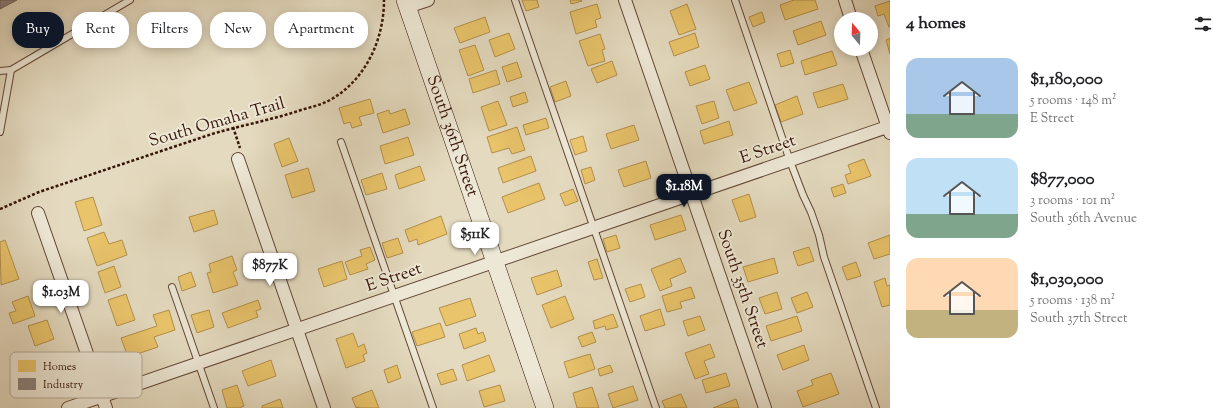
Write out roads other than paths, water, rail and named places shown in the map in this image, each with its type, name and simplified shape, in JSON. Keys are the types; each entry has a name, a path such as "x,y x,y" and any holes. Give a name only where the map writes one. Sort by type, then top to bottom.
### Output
{"street":[{"path":"406,4 428,0"},
{"name":"South 35th Street","path":"626,0 764,408"},
{"path":"844,0 848,12"},
{"name":"South 36th Street","path":"406,4 545,408"},
{"path":"863,56 889,129"},
{"name":"E Street","path":"142,382 692,194 889,129"},
{"path":"238,159 324,408"},
{"path":"38,213 87,352"},
{"name":"E Street","path":"68,408 96,398"},
{"path":"103,398 106,408"}],"lane":[{"path":"0,70 11,70 130,0"},
{"path":"515,0 656,408"},
{"path":"735,0 790,161 819,235 824,257 876,408"},
{"path":"0,132 11,70"},
{"path":"342,142 433,408"},
{"path":"172,287 214,408"}]}
